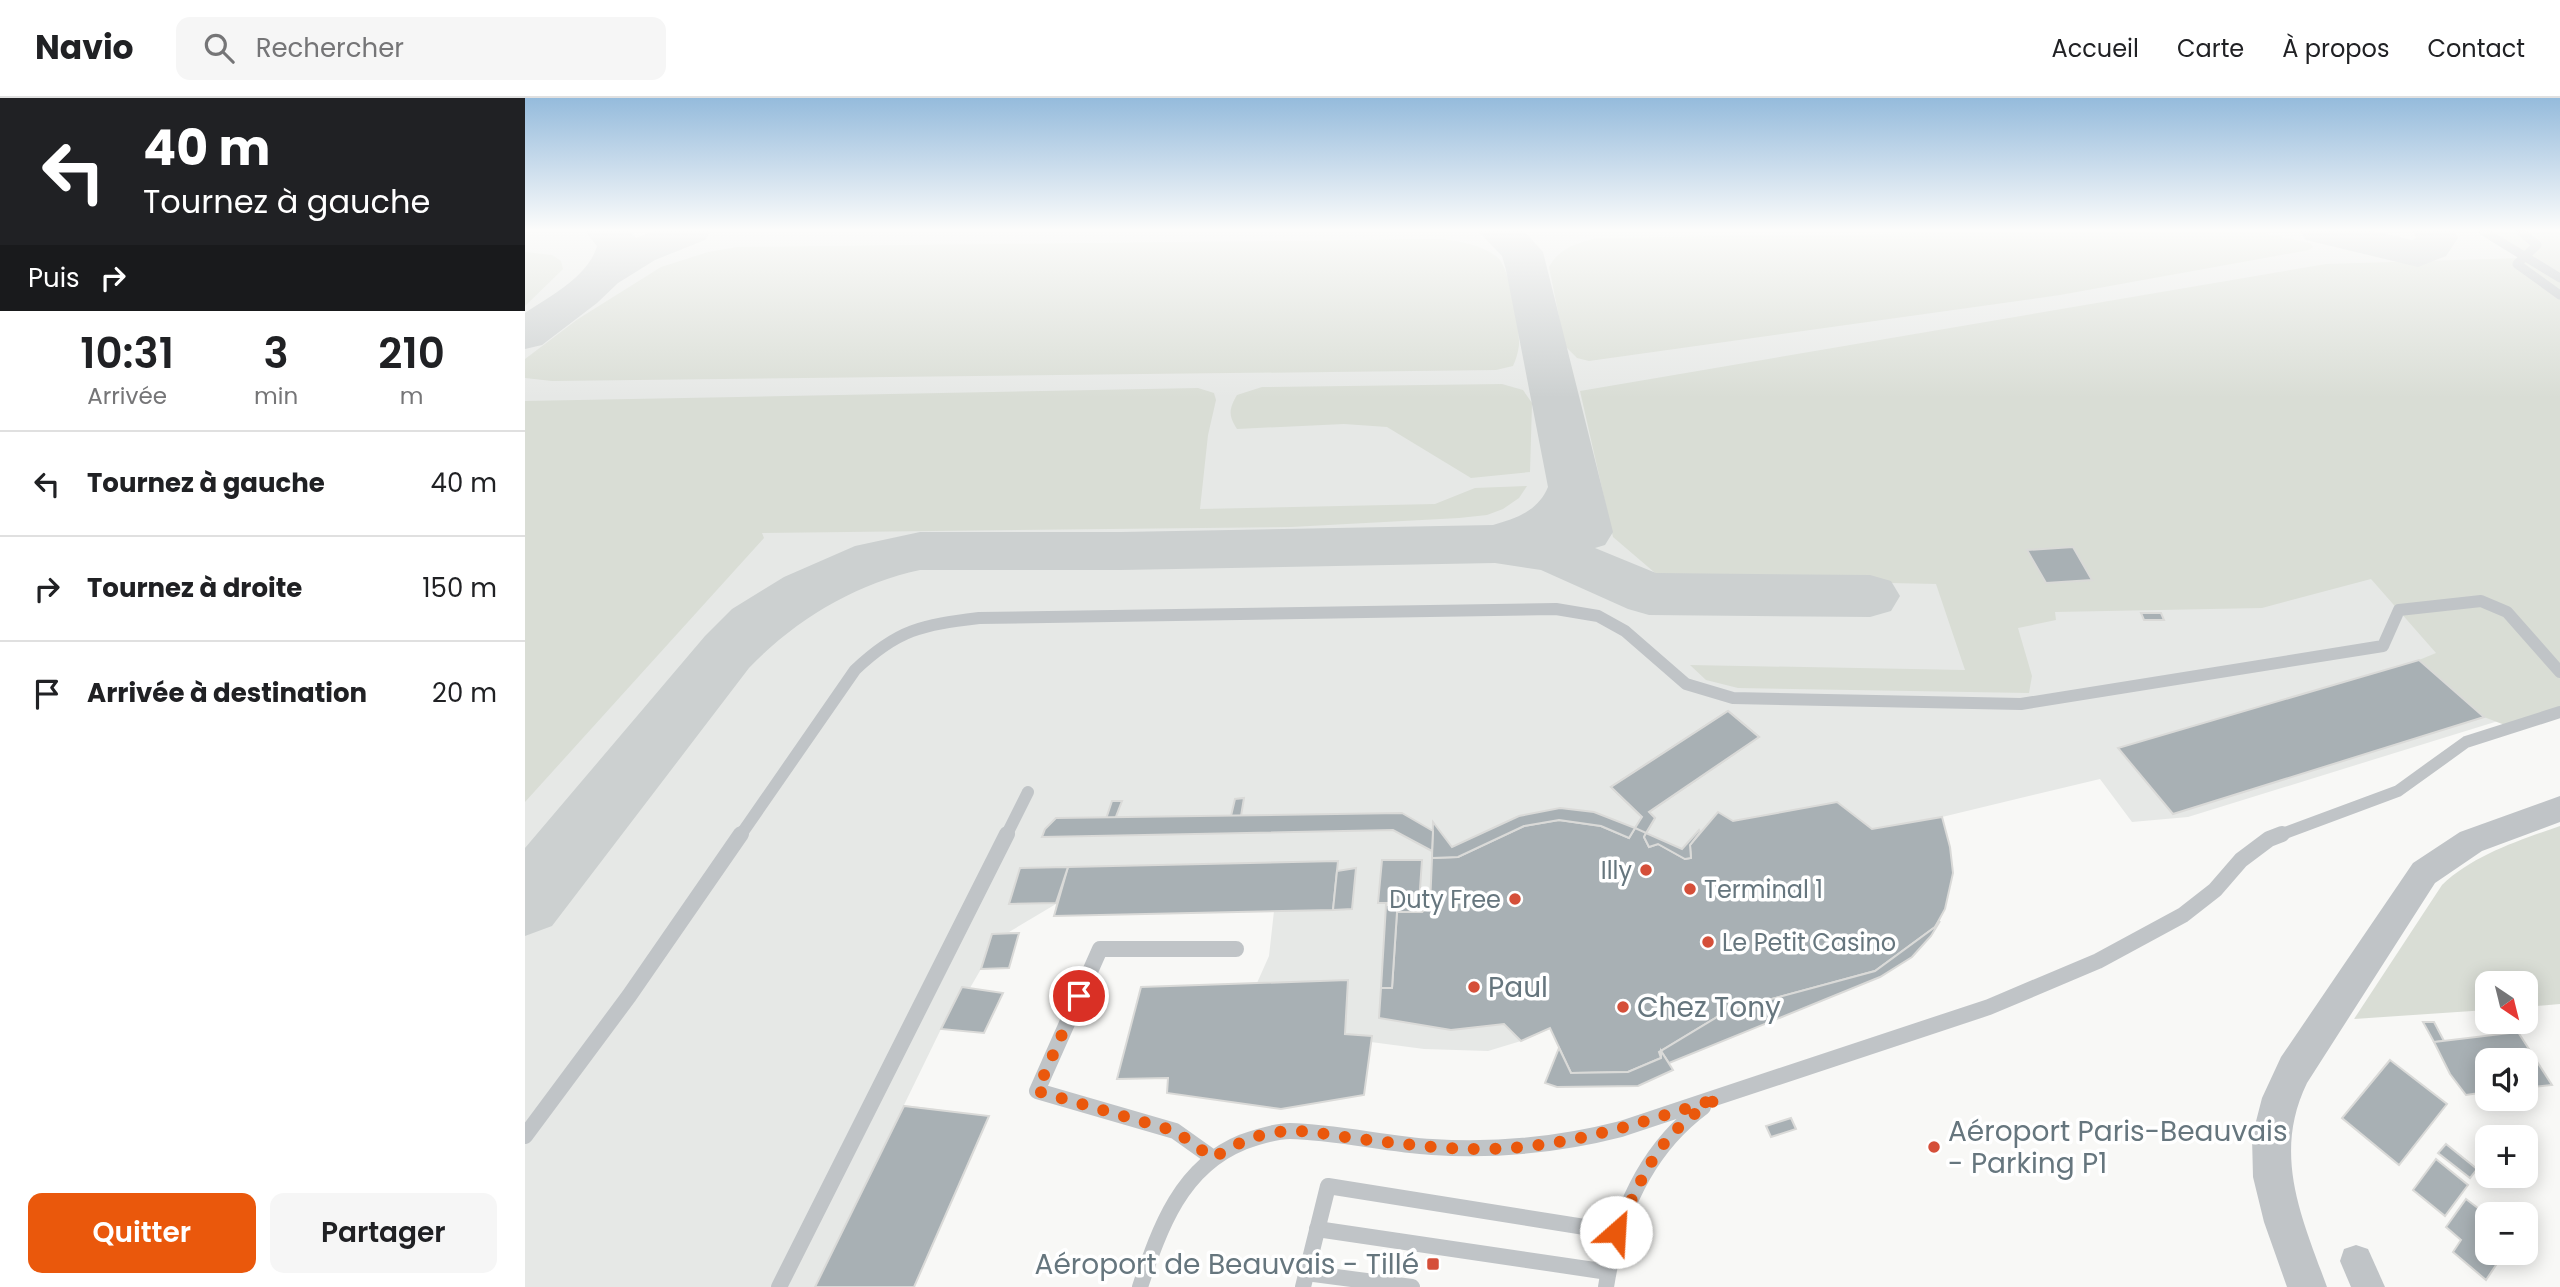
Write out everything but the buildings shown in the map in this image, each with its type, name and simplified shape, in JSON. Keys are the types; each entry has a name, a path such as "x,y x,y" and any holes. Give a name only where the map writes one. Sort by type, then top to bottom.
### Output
{"street":[{"path":"2307,1287 2284,1223 2272,1177 2271,1137 2285,1085 2424,873 2474,840 2560,809"}],"lane":[{"path":"525,1136 629,996 855,670 876,649 898,633 923,624 979,618 1556,609 1598,616 1625,631 1686,684 1733,698 2021,704 2383,646 2399,610 2481,601 2507,611 2560,672"},
{"path":"1140,1287 1171,1205 1181,1187 1213,1158 1251,1139 1288,1131 1431,1147 1491,1149 1527,1146 1589,1137 1621,1129 1719,1098 1989,1007 2098,961 2183,915 2215,890 2241,860 2269,839 2398,791 2466,742 2560,712"},
{"path":"779,1287 1028,792"},
{"path":"1213,1158 1175,1131 1037,1091 1100,949 1236,949"},
{"path":"1317,1229 1607,1279 1616,1232 1657,1151 1674,1130 1694,1112 1719,1098"},
{"path":"1412,1287 1305,1280 1328,1186 1616,1232"}],"shaded area":[{"path":"525,286 2554,286 2511,717 2188,817 2132,822 2100,779 1942,817 1953,873 1945,909 1936,929 1912,957 1880,977 1669,1063 1673,1070 1638,1086 1557,1087 1545,1083 1559,1048 1550,1029 1488,1051 1424,1049 1348,1039 1261,1000 1257,983 1269,956 1274,911 1054,916 1056,904 1009,932 1019,933 1009,968 981,969 970,988 986,991 966,1030 941,1029 904,1105 989,1116 914,1287 525,1287"},
{"path":"525,286 545,286 525,306"},
{"path":"630,286 1510,286 1519,345 1513,366 1496,370 552,381 525,378 525,359 578,319"},
{"path":"1553,286 2107,286 1589,361 1577,358 1565,346"},
{"path":"2194,286 2560,286 2560,708 2510,727 2484,717 2419,660 2436,653 2371,579 2262,608 2055,612 2056,620 2018,628 2032,676 2029,693 1738,688 1706,680 1690,665 1965,670 1936,584 1661,578 1613,537 1580,391"},
{"path":"1502,384 1523,390 1532,403 1530,472 1471,478 1387,427 1344,424 1237,429 1231,416 1231,408 1237,395 1262,387"},
{"path":"1198,388 1214,393 1216,400 1208,435 1200,509 1435,504 1475,488 1527,486 1519,498 1503,509 1487,515 1459,518 1291,527 762,533 764,538 525,802 525,401"},
{"path":"2560,826 2560,1004 2538,1006 2538,971 2475,971 2475,1011 2354,1019 2442,885 2468,865 2513,843"}],"taxiway":[{"path":"525,335 590,286"},
{"path":"1532,286 1585,532"},
{"path":"1495,544 1540,530 1566,511 1575,488"},
{"path":"525,903 727,652 754,625 805,592 876,560 920,551 1121,551 1495,544"},
{"path":"1495,544 1552,552 1649,594 1870,596"}],"place":[{"name":"Illy","path":"1646,870"},
{"name":"Terminal 1","path":"1690,889"},
{"name":"Duty Free","path":"1515,899"},
{"name":"Le Petit Casino","path":"1708,942"},
{"name":"Paul","path":"1474,987"},
{"name":"Chez Tony","path":"1623,1007"},
{"name":"Aéroport Paris-Beauvais - Parking P1","path":"1934,1147"},
{"name":"Aéroport de Beauvais - Tillé","path":"1433,1264"}],"route":[{"path":"1079,996 1037,1091 1175,1131 1213,1158 1230,1147 1251,1139 1288,1131 1460,1149 1527,1146 1589,1137 1621,1129 1719,1098 1694,1112 1674,1130 1657,1151 1616,1232"}]}
